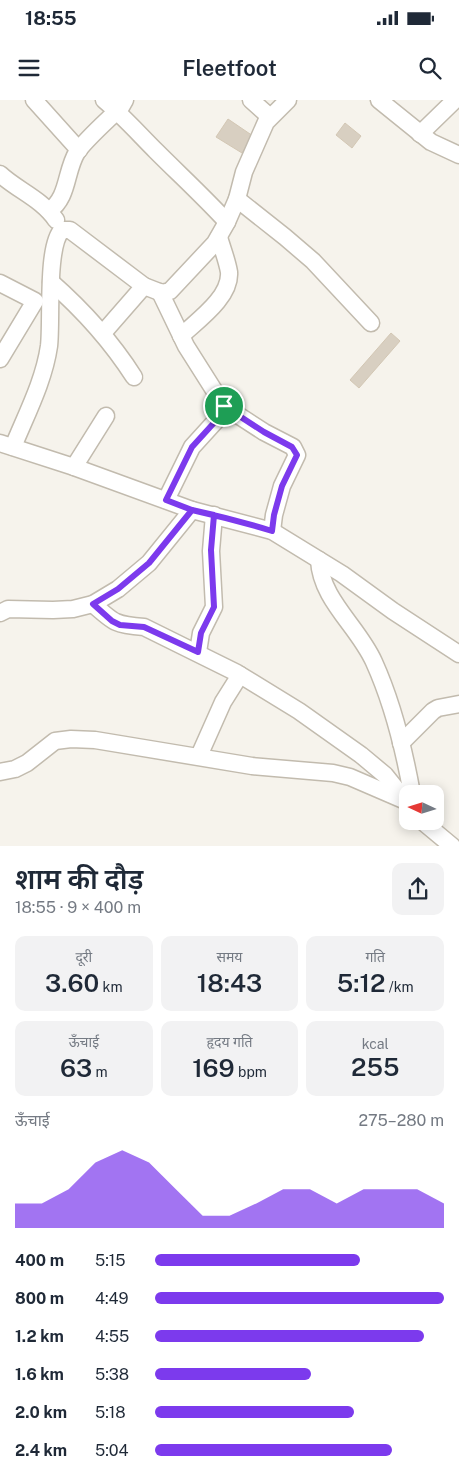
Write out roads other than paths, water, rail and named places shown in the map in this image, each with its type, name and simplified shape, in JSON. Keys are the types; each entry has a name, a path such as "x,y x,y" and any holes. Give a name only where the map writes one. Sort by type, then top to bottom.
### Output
{"street":[{"path":"34,100 79,150"},
{"path":"104,100 121,106 157,152 227,222"},
{"path":"251,100 270,117"},
{"path":"62,230 70,230 144,286 160,292 170,291 219,237 237,199 259,134 270,117 288,100"},
{"path":"379,100 420,134 459,155"},
{"path":"420,134 455,100"},
{"path":"49,211 61,200 71,165 79,150 121,106"},
{"path":"0,174 49,211 62,230"},
{"path":"237,199 285,236 313,262 370,323"},
{"path":"62,230 56,239 53,249 50,330 45,364 39,383 6,445 74,467 192,510 272,531 342,574 393,611 459,654"},
{"path":"181,336 220,298 226,288 229,279 228,270 219,237"},
{"path":"51,282 74,302 102,333 134,377"},
{"path":"0,283 35,301 0,359"},
{"path":"102,333 144,286"},
{"path":"160,292 181,336 224,406 296,451 297,455 282,486 274,515 272,531"},
{"path":"166,500 192,447 222,414 224,406"},
{"path":"74,467 106,416"},
{"path":"0,613 8,609 73,609 93,604 118,589 149,563 192,510"},
{"path":"198,652 201,633 214,607 211,550 214,515"},
{"path":"318,560 319,572 326,589 362,640 374,661 401,743 406,785"},
{"path":"93,604 112,621 120,625 144,627 198,652 300,711 361,755 399,790"},
{"path":"199,756 223,702 240,675"},
{"path":"401,743 433,711 438,708 459,704"},
{"path":"0,772 15,770 28,763 55,741 66,739 94,740 252,766 333,773 399,796"},
{"path":"433,830 452,846"}]}
